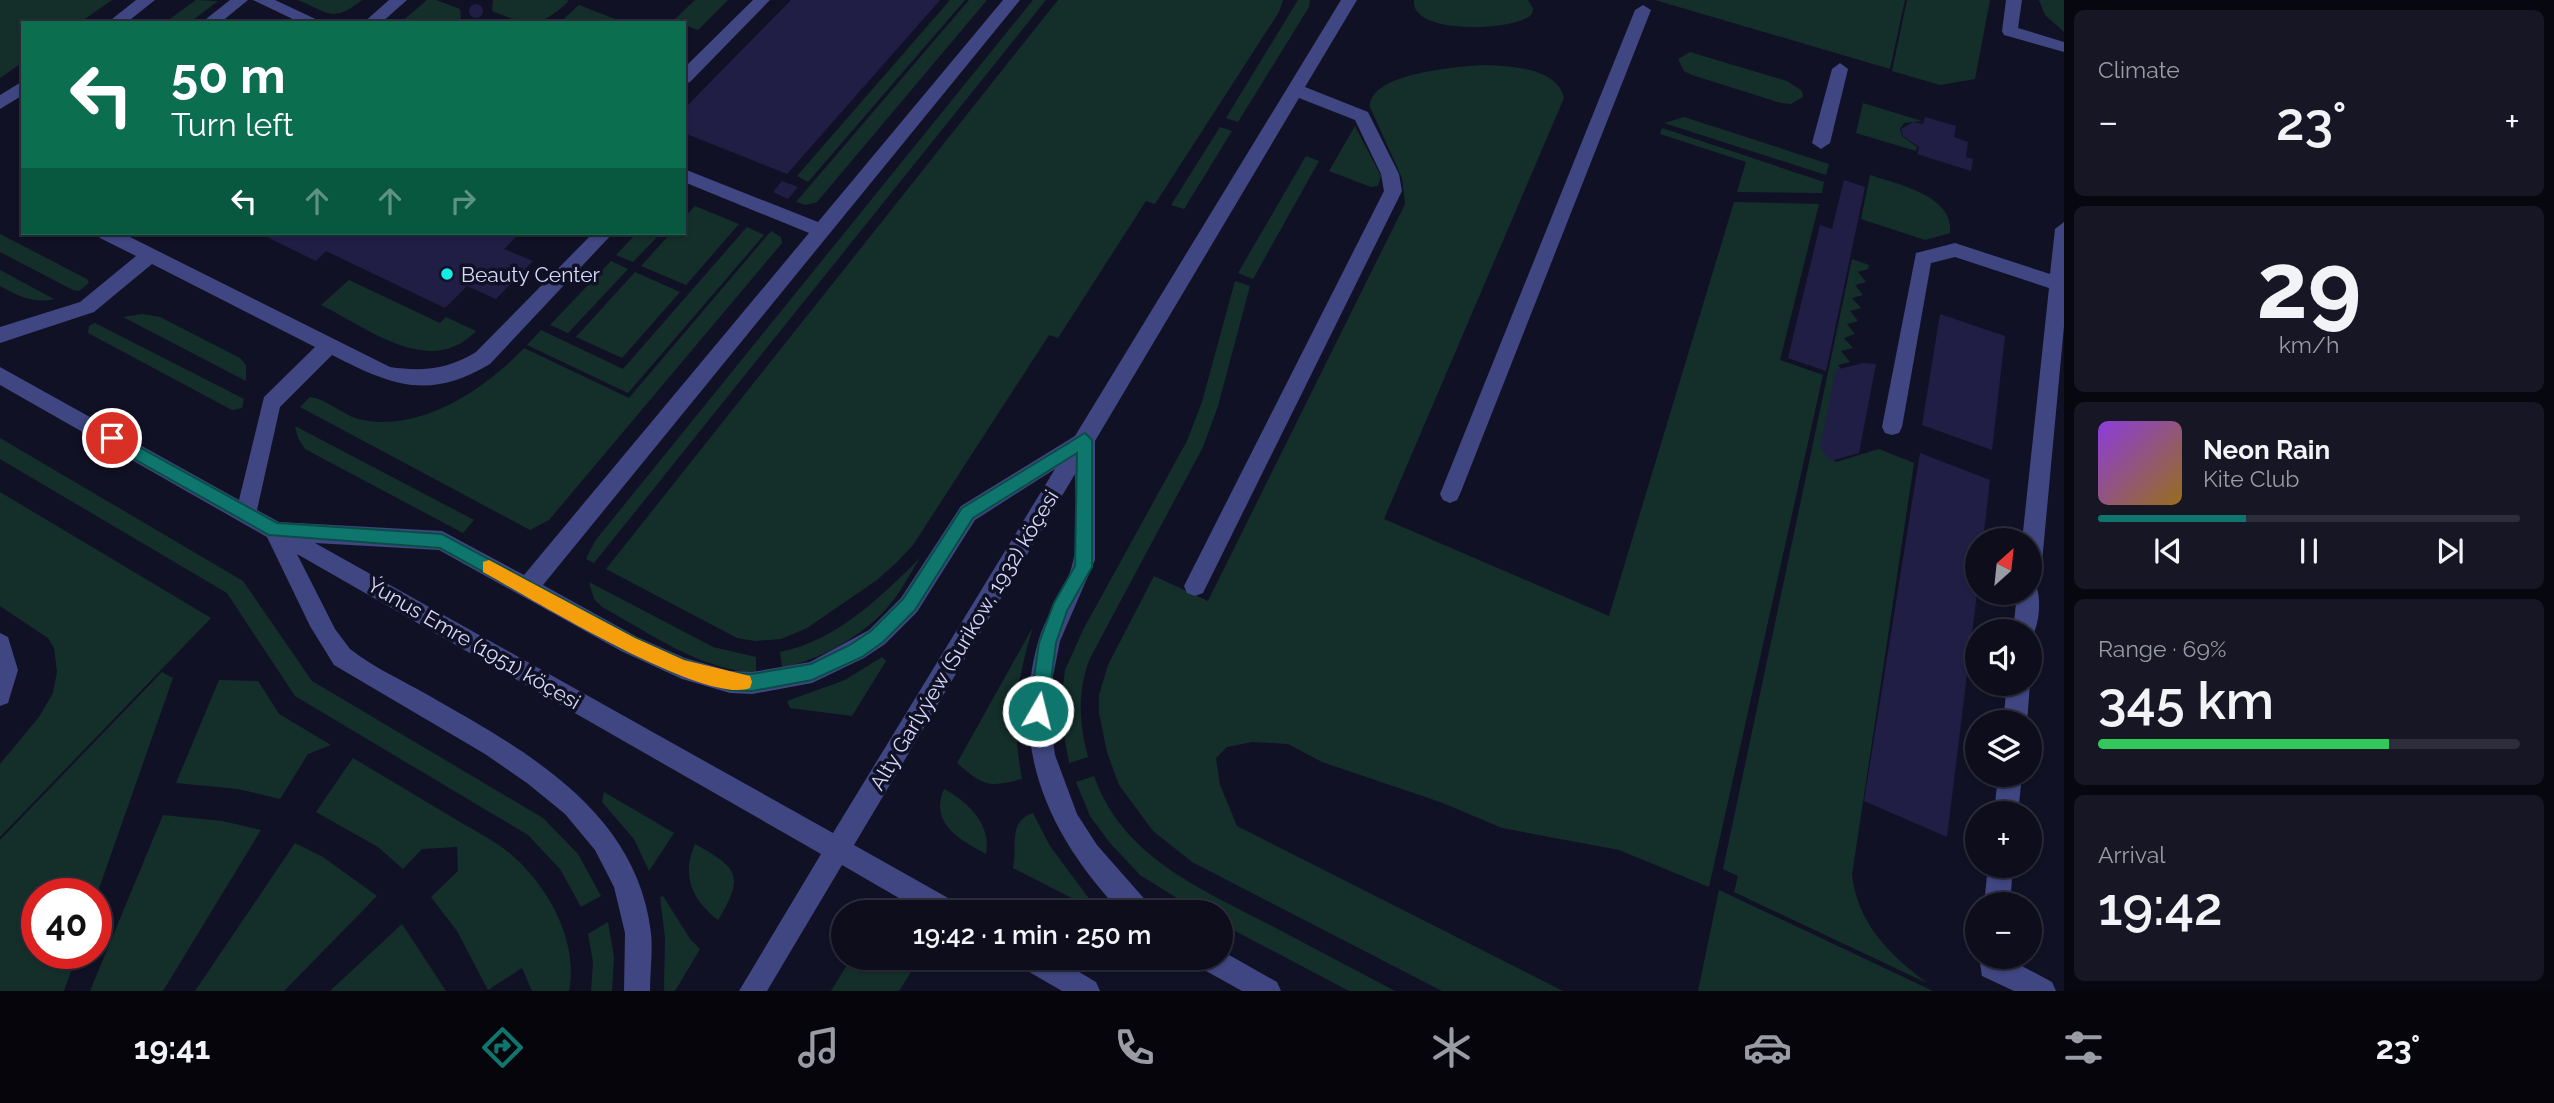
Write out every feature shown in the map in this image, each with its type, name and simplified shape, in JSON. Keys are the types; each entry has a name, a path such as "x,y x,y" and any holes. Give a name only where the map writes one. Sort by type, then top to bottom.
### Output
{"street":[{"path":"117,21 147,0"},
{"path":"212,21 240,0"},
{"path":"261,0 296,19"},
{"path":"373,21 399,0"},
{"path":"686,76 762,0"},
{"path":"527,588 1012,0"},
{"name":"Alty Garlyýew (Surikow, 1932) köçesi","path":"752,991 1349,0"},
{"path":"2014,0 2010,31 2064,47"},
{"path":"1450,494 1643,10"},
{"path":"1821,143 1839,69"},
{"path":"0,103 21,88"},
{"path":"1195,586 1393,191 1390,174 1362,116 1294,90"},
{"path":"686,176 821,231"},
{"path":"2035,528 2059,326 2059,284 2064,229"},
{"path":"110,235 387,374 407,378 449,374 469,368 505,337 602,235"},
{"path":"1892,427 1923,258 1955,250 2059,284"},
{"path":"0,335 87,307 151,255"},
{"path":"246,514 271,403 330,345"},
{"name":"Ýunus Emre (1951) köçesi","path":"0,375 927,900"},
{"path":"275,530 442,541 629,643 707,676 752,683 812,672 856,651 900,614 968,513 1085,440"},
{"path":"1085,440 1083,567 1060,608 1048,643 1038,711 1039,740 1055,800 1067,824 1100,872 1127,900"},
{"path":"275,530 340,656 533,770 590,822 623,874 635,911 640,935 637,991"},
{"path":"0,644 6,656 6,681 0,695"},
{"path":"1995,969 2043,991"},
{"path":"1051,970 1087,991"},
{"path":"1230,970 1268,991"}],"green space":[{"path":"0,0 112,0 82,21 21,21 21,63 0,78"},
{"path":"196,0 218,1 192,21 167,21"},
{"path":"298,0 362,0 344,12 331,14"},
{"path":"427,0 436,0 460,9 461,19 458,21 402,21"},
{"path":"493,0 569,1 541,21 520,21 492,11"},
{"path":"695,0 728,0 698,30 686,26 686,21 673,21"},
{"path":"950,0 965,0 808,182 797,176"},
{"path":"969,0 987,0 817,202 806,205 796,202"},
{"path":"1033,0 1046,0 594,563 586,559 595,541"},
{"path":"1058,0 1283,0 1279,12 1155,204 1146,201 1058,338 1049,335 913,545 877,580 807,628 781,639 755,641 737,638 606,569"},
{"path":"1298,0 1310,0 1309,7 1238,122 1226,118"},
{"path":"1414,0 1528,0 1533,8 1532,14 1522,20 1487,27 1466,27 1429,20 1417,12"},
{"path":"1655,0 1905,0 1890,69"},
{"path":"1907,0 1990,0 1975,79 1940,85 1892,71"},
{"path":"2039,0 2064,0 2064,32 2045,15"},
{"path":"579,5 620,21 561,21"},
{"path":"1690,52 1787,81 1802,91 1803,97 1791,104 1781,103 1692,75 1684,71 1678,59"},
{"path":"1481,65 1516,67 1541,74 1552,79 1564,98 1384,519 1609,616 1734,202 1819,204 1780,360 1823,375 1709,887 1619,850 1502,828 1443,803 1322,762 1288,744 1252,742 1227,747 1216,758 1220,785 1237,826 1563,991 1442,991 1192,862 1153,831 1119,785 1107,752 1099,713 1099,695 1108,665 1154,576 1208,601 1405,204 1402,178 1370,107 1373,96 1398,79 1435,70"},
{"path":"1863,103 1922,121 1904,123 1900,129 1902,136 1917,147 1916,151 1856,133"},
{"path":"1684,117 1829,164 1826,175 1664,123"},
{"path":"1355,126 1381,176 1378,186 1371,187 1329,171"},
{"path":"1220,127 1232,131 1184,209 1171,205"},
{"path":"1662,128 1824,182 1822,193 1737,192 1746,162 1660,134"},
{"path":"1306,156 1319,161 1253,279 1238,273"},
{"path":"1870,175 1908,188 1934,201 1949,220 1950,233 1925,240 1861,219"},
{"path":"695,206 739,224 686,285 641,266 669,235 686,235 686,216"},
{"path":"747,227 764,235 628,393 527,345 541,330 623,369"},
{"path":"771,231 781,237 782,243 549,520 530,530 300,407 310,397 358,419 381,422 405,420 427,414 471,392 524,348 629,398"},
{"path":"0,234 87,279 89,283 79,291 73,290 0,252"},
{"path":"635,235 659,235 633,262 616,255"},
{"path":"1852,259 1869,265 1868,269 1858,272 1866,282 1855,285 1863,295 1852,298 1861,308 1850,311 1858,321 1847,324 1855,334 1844,338 1853,348 1841,351 1850,362 1838,365 1847,376 1824,452 1836,462 1879,449 1914,463 1852,875 1855,893 1868,923 1888,949 1927,983 1734,892 1738,876 1723,869"},
{"path":"611,261 628,269 568,333 550,325"},
{"path":"0,270 54,299 33,300 7,290 0,286"},
{"path":"635,272 680,292 622,358 576,337"},
{"path":"349,280 440,323 446,317 476,331 458,345 439,350 419,350 399,345 321,305"},
{"path":"1235,281 1250,286 1218,406 1203,447 1090,658 1081,695 1083,732 1088,757 1069,763 1060,713 1065,670 1083,630 1187,441 1202,402"},
{"path":"142,314 160,317 240,358 246,365 246,381 123,317"},
{"path":"95,323 244,399 242,408 232,410 88,333 89,326"},
{"path":"295,426 474,520 463,533 305,449"},
{"path":"0,438 243,581 312,681 543,818 578,854 601,896 581,907 560,869 528,835 295,696 227,593 0,459"},
{"path":"0,492 211,618 0,837 0,764 39,717 53,693 57,672 54,648 48,638 0,606"},
{"path":"920,558 891,603 864,629 825,653 782,668 780,652 820,638 839,628 890,588"},
{"path":"589,582 713,647 756,657 756,673 715,665 657,639 602,607 594,599"},
{"path":"1033,627 1017,702 1017,739 1022,779 1001,784 980,781 957,763"},
{"path":"882,657 886,661 852,716 790,708 787,701 845,680"},
{"path":"162,672 173,678 103,878 21,878 21,969 72,969 64,991 0,991 0,840"},
{"path":"219,680 258,681 279,714 331,745 308,754 280,799 238,789 176,783"},
{"path":"353,758 493,841 527,870 549,900 565,936 570,954 569,991 532,991 522,968 488,990 457,931 431,897 458,871 457,847 422,849 403,869 378,847 316,812"},
{"path":"1094,776 1107,804 1123,828 1143,848 1190,882 1222,900 1180,900 1140,875 1110,843 1090,816 1076,782"},
{"path":"944,789 962,801 982,824 987,843 986,854 958,837 944,821 940,801"},
{"path":"604,792 674,833 649,871 634,839 602,802"},
{"path":"1033,813 1050,846 1090,900 1076,900 1013,868 1015,836 1025,817"},
{"path":"163,815 222,821 261,830 163,991 90,991 99,969 112,969 112,938"},
{"path":"295,843 323,857 377,896 284,991 195,991"},
{"path":"695,844 721,860 733,874 732,893 718,920 701,904 692,887 689,867"},
{"path":"1719,890 1933,991 1698,991"},
{"path":"663,896 690,939 700,949 675,991 664,991 665,938 660,897"},
{"path":"1233,906 1395,991 1349,991 1233,930"},
{"path":"608,922 614,957 612,991 591,991 593,962 588,934"},
{"path":"402,924 446,991 330,991"},
{"path":"844,970 912,970 899,991 831,991"}],"building":[{"path":"791,0 940,0 787,174 686,134 686,107"},
{"path":"476,4 481,6 481,16 476,18 471,16 469,11 471,6"},
{"path":"1925,117 1956,126 1954,137 1968,142 1966,157 1973,159 1971,171 1917,154 1919,147 1903,136 1901,129 1913,122 1923,124"},
{"path":"1844,180 1865,187 1826,371 1788,358 1820,225 1832,229"},
{"path":"782,181 798,187 788,199 773,192"},
{"name":"Beauty Center","path":"518,235 504,249 533,261 496,299 467,286 445,308 326,251 316,261 267,237"},
{"path":"1940,314 2005,336 1992,450 1922,425"},
{"path":"1863,363 1876,364 1859,453 1831,461 1820,447 1836,370"},
{"path":"1920,453 1990,480 1984,528 1965,528 1965,606 1975,606 1974,619 1965,619 1965,691 1947,837 1864,801"}],"slow traffic":[{"path":"489,567 629,643 682,668 730,682 744,682"}],"place":[{"name":"Beauty Center","path":"447,274"}],"route":[{"path":"112,438 275,530 442,541 629,643 682,668 730,682 752,683 812,672 856,651 877,637 909,605 968,513 1085,440 1083,567 1060,608 1048,643 1038,711"}]}
